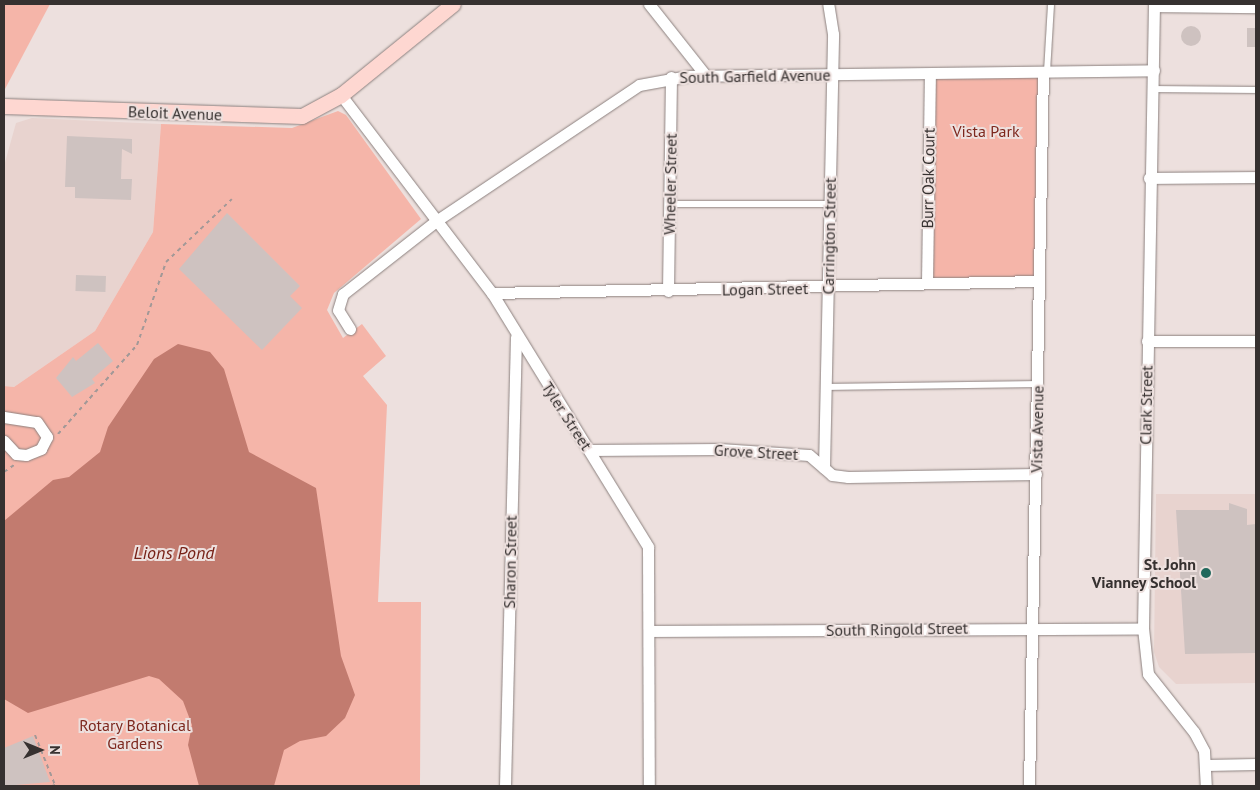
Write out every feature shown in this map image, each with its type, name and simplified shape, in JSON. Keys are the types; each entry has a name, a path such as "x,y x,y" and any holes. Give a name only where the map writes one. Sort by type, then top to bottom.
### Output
{"main road":[{"name":"Beloit Avenue","path":"4,108 288,117 318,110 341,95 453,4"}],"street":[{"path":"649,4 706,76"},
{"name":"Carrington Street","path":"824,468 832,75 828,4"},
{"path":"1154,5 1256,7"},
{"name":"Clark Street","path":"1154,5 1154,70 1149,178 1143,628 1148,674 1194,732 1206,765 1206,786"},
{"name":"South Garfield Avenue","path":"350,329 338,310 343,294 436,221 639,85 671,77 1154,70"},
{"name":"Vista Avenue","path":"1029,786 1045,72"},
{"name":"Burr Oak Court","path":"926,283 930,74"},
{"name":"Wheeler Street","path":"668,291 671,77"},
{"name":"Tyler Street","path":"341,95 492,293 516,337 589,450 648,548 651,631 649,786"},
{"path":"1149,178 1256,177"},
{"name":"Logan Street","path":"492,293 668,291 1039,281"},
{"name":"Sharon Street","path":"505,786 516,337"},
{"path":"1147,341 1256,341"},
{"path":"4,417 29,419 45,429 46,443 36,453 26,455 16,454 4,441"},
{"name":"Grove Street","path":"589,450 720,449 809,455 832,475 848,477 1036,474"},
{"name":"South Ringold Street","path":"651,631 1143,628"},
{"path":"1206,765 1256,764"}],"lane":[{"path":"1045,72 1051,4"},
{"path":"1153,89 1256,90"},
{"path":"669,204 830,204"},
{"path":"826,387 1037,384"}],"path":[{"path":"46,443 100,391 137,345 166,262 232,199"},
{"path":"36,735 55,785 52,786"}],"shaded area":[{"path":"32,118 161,124 153,232 95,331 14,387 4,386 4,166 16,123"},
{"name":"St. John Vianney School","path":"1156,494 1256,494 1256,683 1176,684 1159,667 1154,652"}],"green space":[{"path":"4,4 50,4 5,89 4,89"},
{"name":"Vista Park","path":"930,70 1043,72 1039,281 926,279"},
{"path":"338,111 346,115 421,219 334,293 327,310 343,338 362,324 386,356 363,376 387,405 378,602 421,602 420,786 4,786 4,386 14,387 95,331 153,232 161,124 292,128"}],"water":[{"name":"Lions Pond","path":"178,344 210,352 224,369 249,452 316,488 341,656 355,695 345,718 326,736 300,741 284,750 274,786 199,786 188,745 192,725 183,701 159,679 149,676 28,713 4,699 4,521 53,480 69,477 100,452 108,427 154,359"}],"building":[{"path":"1191,26 1198,29 1201,36 1198,43 1191,46 1184,43 1181,36 1184,29"},
{"path":"1247,28 1256,28 1256,47 1247,47"},
{"path":"67,136 132,139 132,154 122,149 121,179 132,179 131,200 75,198 75,187 65,187"},
{"path":"227,213 300,286 290,296 302,308 262,350 179,269"},
{"path":"76,275 106,276 105,292 75,291"},
{"path":"98,343 113,361 92,379 95,383 72,397 56,378 73,357 76,361"},
{"path":"1229,503 1247,509 1247,525 1256,524 1256,653 1185,654 1176,510 1229,510"},
{"name":"Rotary Botanical Gardens","path":"33,736 50,782 4,786 4,748"}],"place":[{"name":"St. John Vianney School","path":"1206,573"}]}
